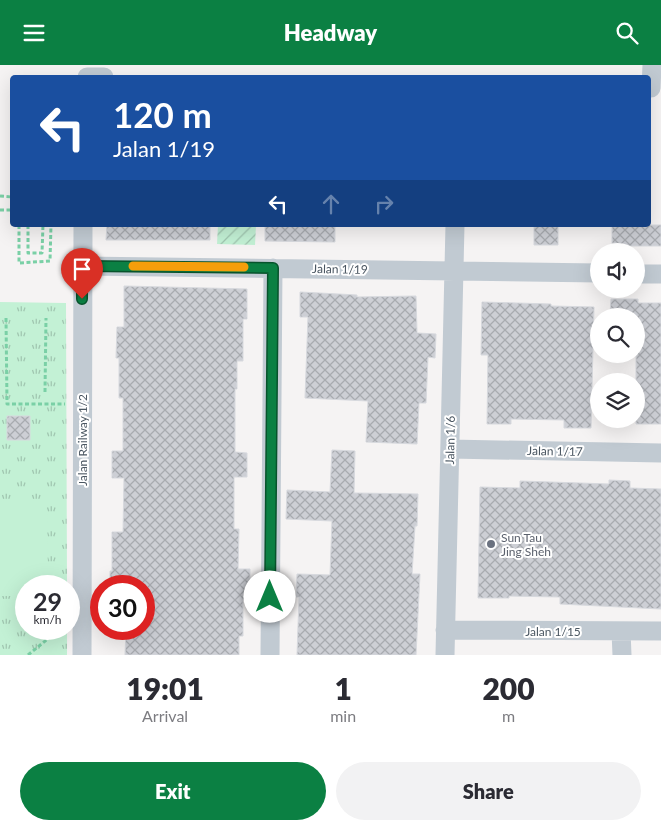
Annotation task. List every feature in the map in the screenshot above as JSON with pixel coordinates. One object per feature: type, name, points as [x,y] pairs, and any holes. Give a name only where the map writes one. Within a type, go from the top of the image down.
[{"type":"street","points":[[652,65],[654,88]]},
{"type":"street","name":"Jalan Railway 1/2","points":[[82,227],[82,655]]},
{"type":"street","name":"Jalan 1/6","points":[[445,655],[455,227]]},
{"type":"street","name":"Jalan 1/19","points":[[82,266],[590,273]]},
{"type":"street","points":[[270,655],[273,268]]},
{"type":"street","points":[[645,274],[661,274]]},
{"type":"street","name":"Jalan 1/17","points":[[450,449],[661,453]]},
{"type":"street","name":"Jalan 1/15","points":[[445,630],[661,631]]},
{"type":"street","points":[[621,631],[622,655]]},
{"type":"path","points":[[20,227],[19,263],[50,261],[51,227]]},
{"type":"path","points":[[28,227],[28,253],[42,253],[43,227]]},
{"type":"path","points":[[6,318],[6,403],[70,404]]},
{"type":"path","points":[[45,392],[46,318]]},
{"type":"path","points":[[28,655],[46,640]]},
{"type":"green space","points":[[218,227],[256,227],[255,245],[217,244]]},
{"type":"green space","points":[[0,302],[66,303],[67,575],[15,575],[15,640],[67,640],[67,655],[0,655]]},
{"type":"green space","points":[[0,505],[47,505],[48,575],[15,575],[15,596],[0,596]]},
{"type":"building","points":[[651,225],[661,225],[661,246],[645,246],[645,243],[612,243],[612,227],[651,227]]},
{"type":"building","points":[[107,227],[210,227],[210,240],[106,240]]},
{"type":"building","points":[[265,227],[335,227],[335,242],[265,241]]},
{"type":"building","points":[[534,227],[558,227],[558,245],[534,245]]},
{"type":"building","points":[[124,286],[247,289],[247,319],[243,319],[243,361],[237,361],[237,389],[235,389],[235,452],[247,453],[247,477],[234,477],[234,529],[239,529],[238,569],[250,569],[250,600],[243,600],[243,636],[239,636],[239,655],[125,655],[126,640],[155,640],[155,575],[110,575],[110,571],[112,571],[112,532],[123,532],[124,478],[112,478],[112,451],[123,451],[123,398],[119,398],[119,358],[116,358],[117,327],[124,327]]},
{"type":"building","points":[[300,292],[357,295],[357,297],[416,296],[417,333],[436,334],[435,358],[428,357],[426,403],[419,403],[417,444],[366,442],[368,401],[305,398],[308,317],[300,317]]},
{"type":"building","points":[[611,299],[638,299],[638,303],[661,303],[661,424],[645,424],[645,373],[636,373],[636,363],[645,363],[645,308],[610,308]]},
{"type":"building","points":[[482,302],[594,307],[590,308],[590,363],[593,363],[592,373],[590,373],[590,428],[564,428],[564,420],[511,419],[511,424],[487,424],[488,355],[481,355]]},
{"type":"building","points":[[7,416],[30,416],[30,440],[7,440]]},
{"type":"building","points":[[332,450],[355,451],[354,493],[418,494],[412,574],[420,574],[416,655],[297,655],[299,597],[296,597],[297,574],[330,575],[332,521],[286,519],[287,490],[330,492]]},
{"type":"building","points":[[609,480],[630,481],[630,488],[661,489],[661,609],[560,604],[560,597],[509,596],[509,598],[478,598],[480,487],[520,488],[520,481],[609,484]]},
{"type":"slow traffic","points":[[133,266],[244,267]]},
{"type":"place","name":"Sun Tau Jing Sheh","points":[[491,544]]},
{"type":"route","points":[[82,299],[82,266],[273,268],[270,597]]}]
